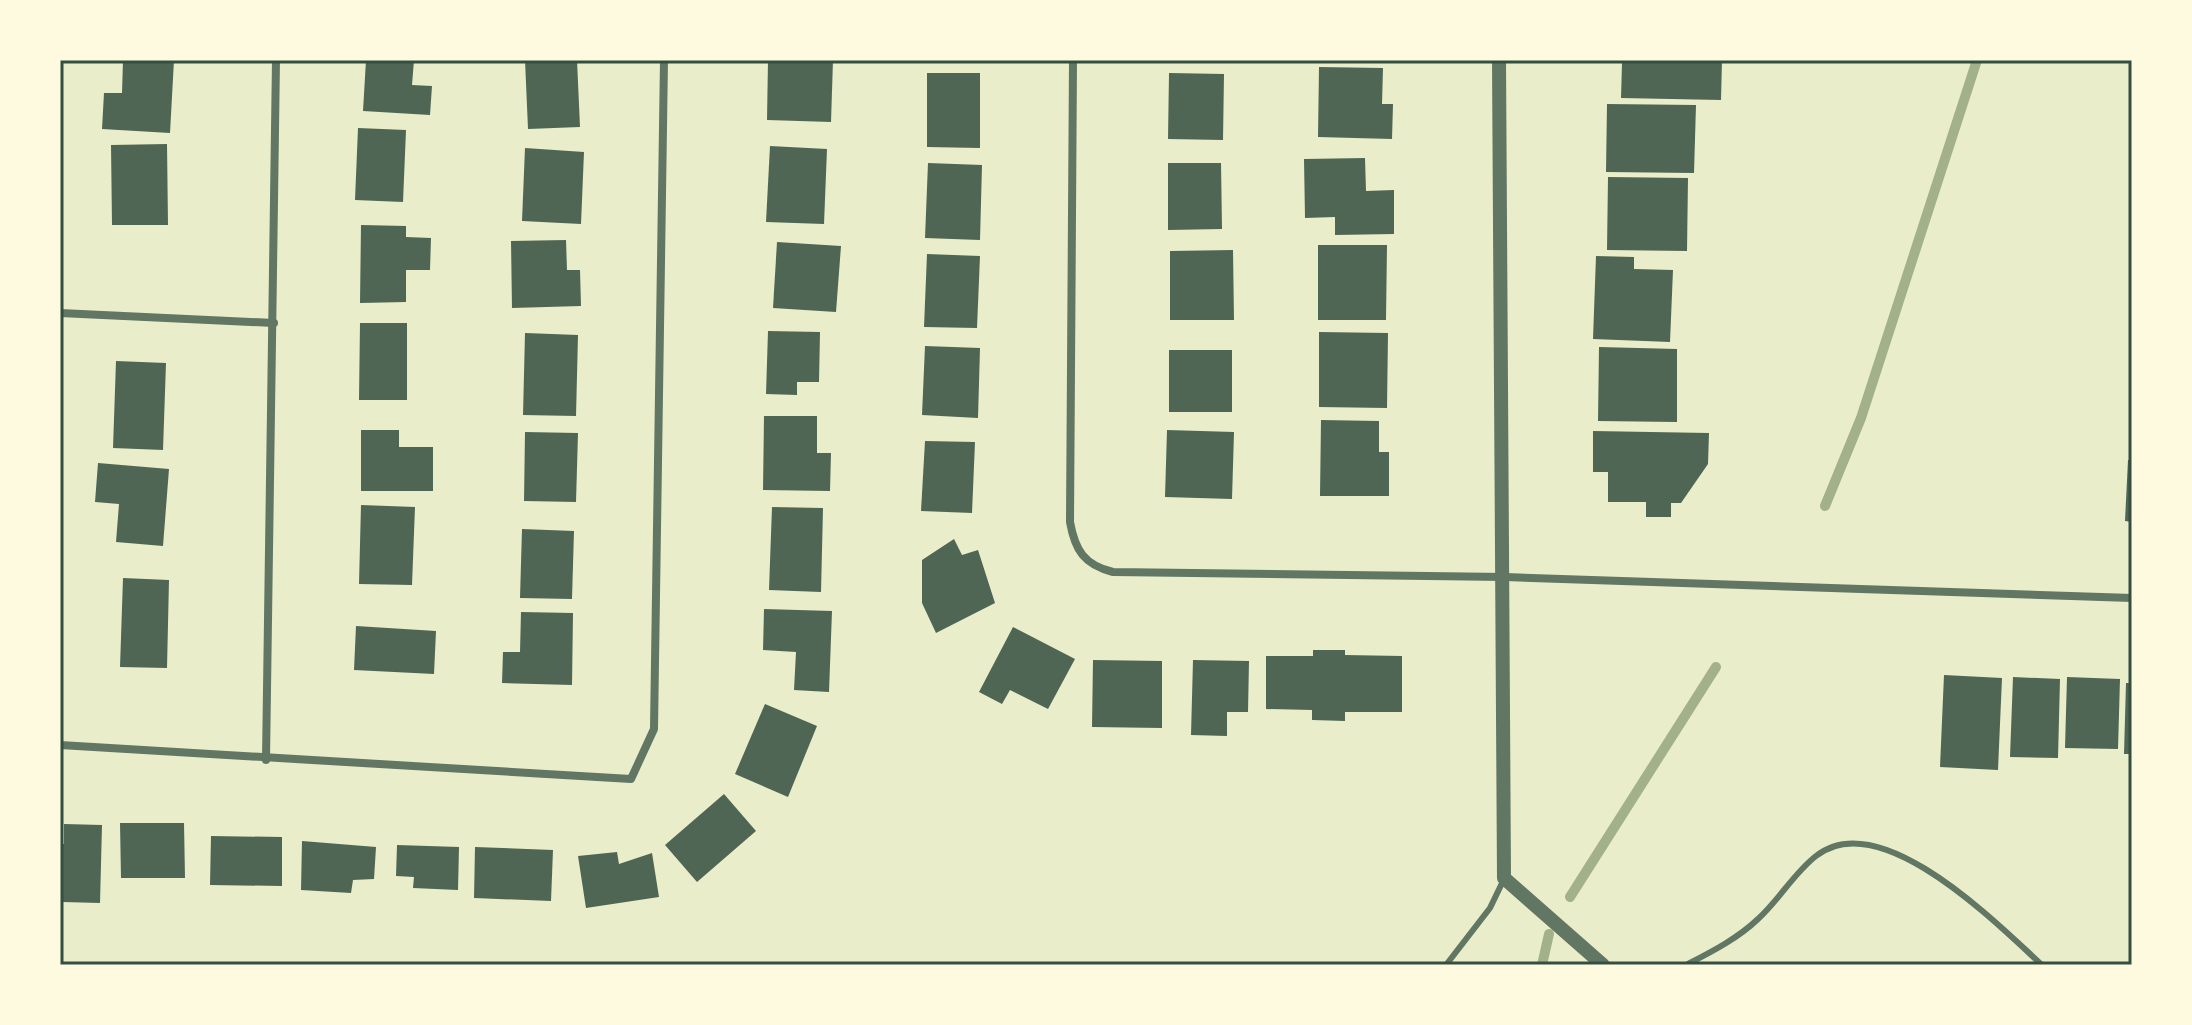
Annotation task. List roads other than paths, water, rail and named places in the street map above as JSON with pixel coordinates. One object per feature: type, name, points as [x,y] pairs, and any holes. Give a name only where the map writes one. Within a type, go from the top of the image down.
[{"type":"street","points":[[266,760],[276,60]]},
{"type":"street","points":[[60,745],[266,760],[631,779],[654,729],[664,60]]},
{"type":"street","points":[[1073,60],[1070,522],[1074,546],[1085,560],[1113,572],[1505,577],[2132,598]]},
{"type":"street","points":[[1499,60],[1505,577],[1504,878],[1603,965]]},
{"type":"street","points":[[60,313],[274,323]]},
{"type":"lane","points":[[1686,965],[1720,948],[1757,920],[1816,855],[1844,842],[1867,842],[1894,851],[1927,870],[2042,965]]},
{"type":"lane","points":[[1446,965],[1490,908],[1504,878]]},
{"type":"waterway","points":[[1825,506],[1861,418],[1977,60]]},
{"type":"waterway","points":[[1570,897],[1716,667]]},
{"type":"waterway","points":[[1542,965],[1549,934]]}]
